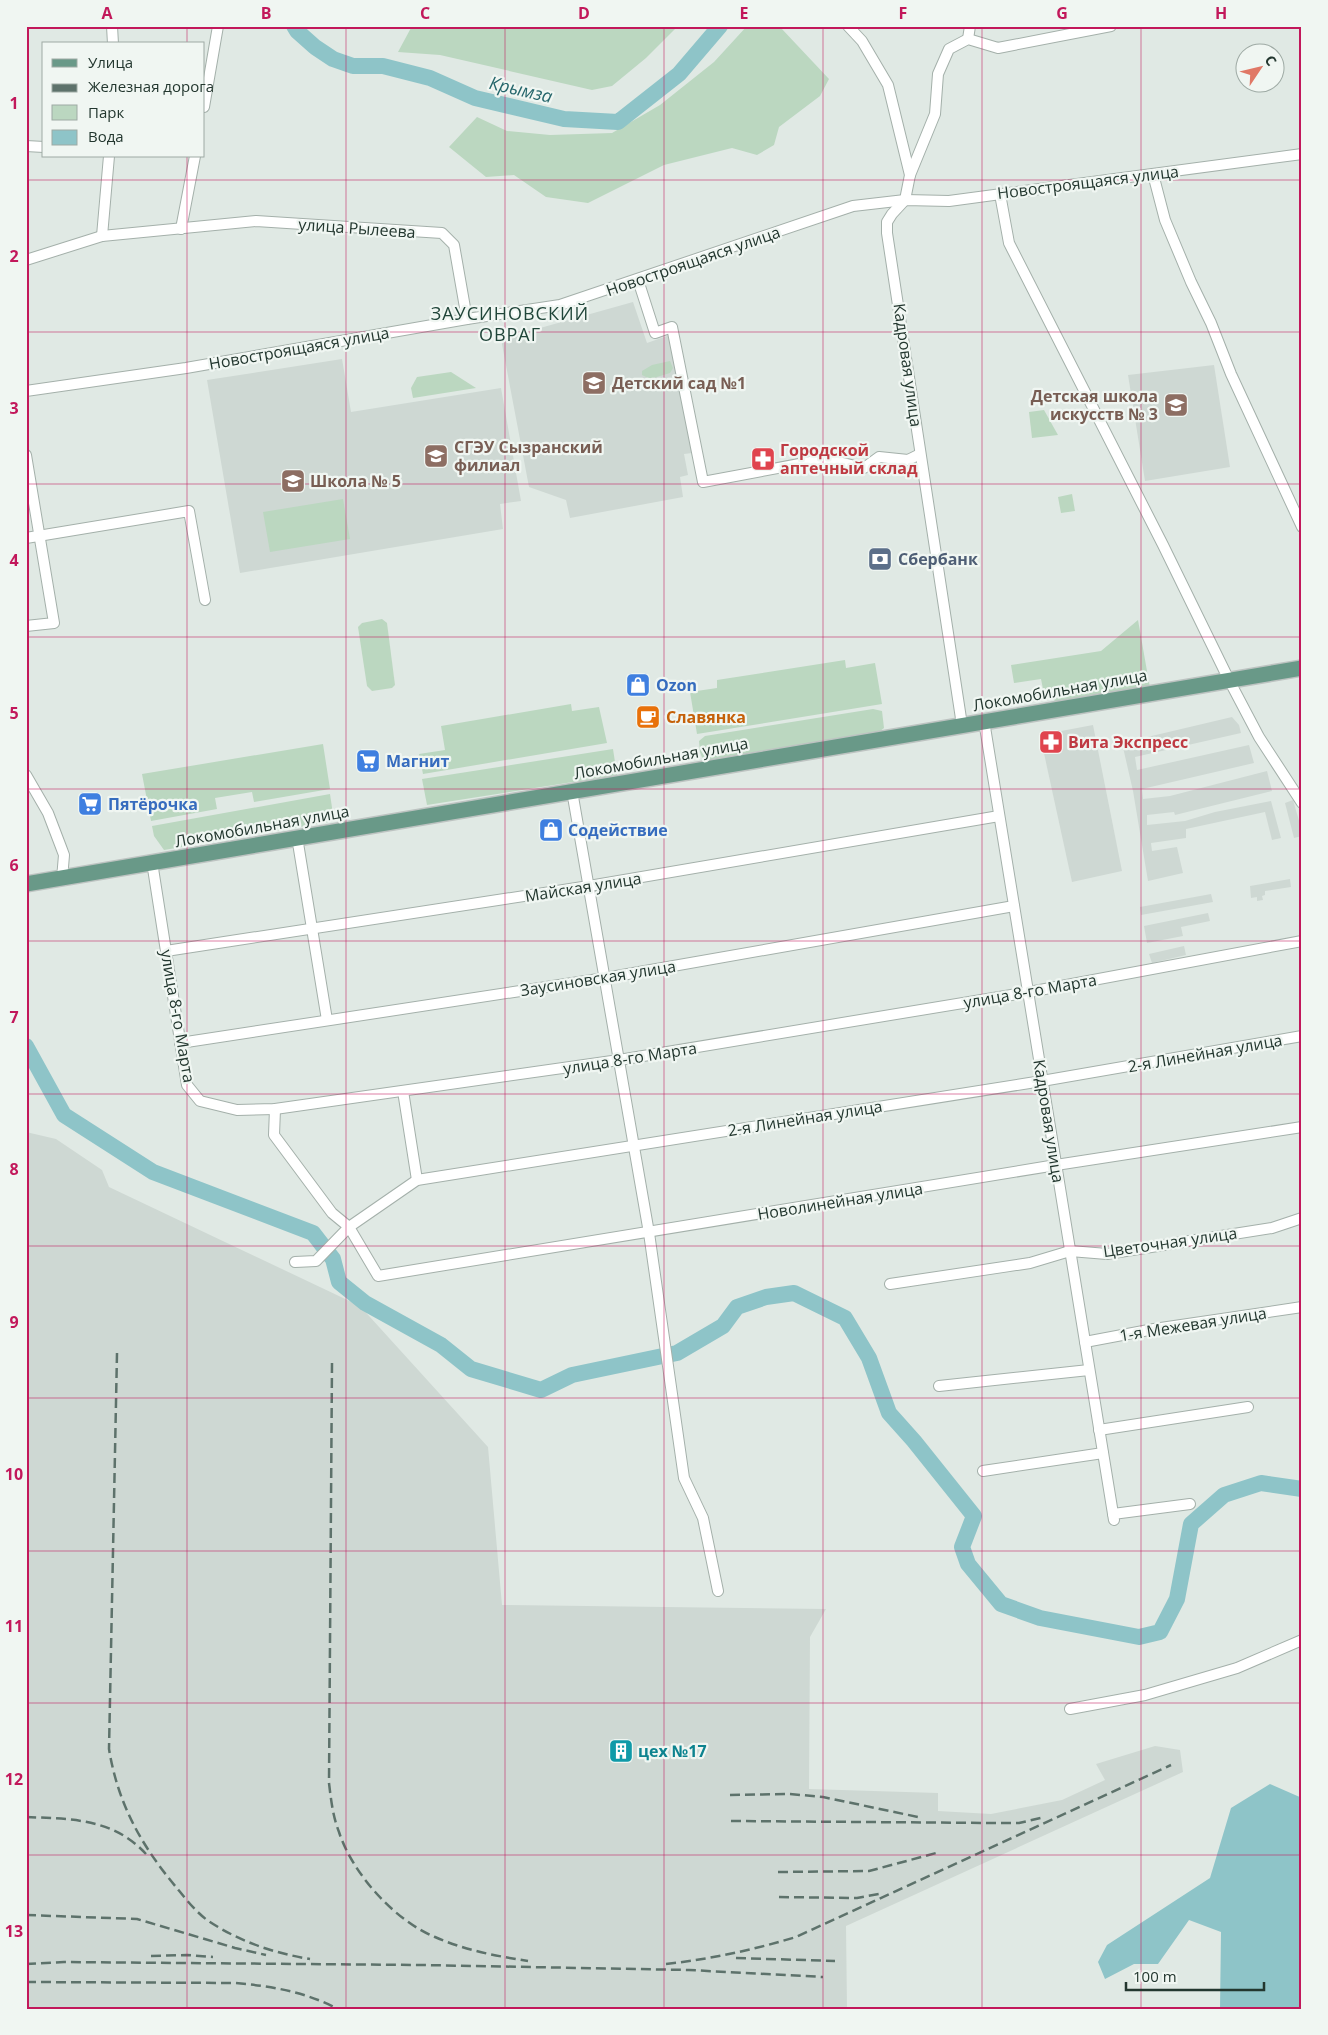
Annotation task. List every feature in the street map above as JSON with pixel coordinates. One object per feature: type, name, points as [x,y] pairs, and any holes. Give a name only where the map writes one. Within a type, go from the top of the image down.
[{"type":"main road","name":"Локомобильная улица","points":[[26,884],[1302,668]]},
{"type":"street","points":[[112,26],[113,42]]},
{"type":"street","points":[[205,102],[218,26]]},
{"type":"street","name":"Кадровая улица","points":[[848,26],[862,41],[888,85],[910,175],[905,200],[887,222],[887,234],[962,725]]},
{"type":"street","points":[[968,39],[970,26]]},
{"type":"street","points":[[910,175],[935,114],[938,74],[948,50],[968,39],[998,48],[1111,26]]},
{"type":"street","points":[[26,146],[42,147]]},
{"type":"street","name":"Новостроящаяся улица","points":[[26,391],[186,368],[467,319],[560,305],[853,206],[905,200],[949,201],[1302,154]]},
{"type":"street","points":[[102,236],[109,158]]},
{"type":"street","points":[[181,229],[195,158]]},
{"type":"street","points":[[1153,174],[1165,220],[1191,282],[1211,323],[1230,374],[1302,527]]},
{"type":"street","points":[[1000,194],[1009,243],[1163,545],[1229,680],[1259,737],[1302,803]]},
{"type":"street","name":"улица Рылеева","points":[[26,260],[102,236],[256,221],[442,234],[454,244],[467,319]]},
{"type":"street","points":[[638,280],[655,333],[672,327],[703,482],[826,458],[864,468],[879,457],[908,460],[920,454]]},
{"type":"street","points":[[26,455],[54,623],[26,626]]},
{"type":"street","points":[[26,538],[189,510],[205,600]]},
{"type":"street","name":"Кадровая улица","points":[[984,721],[1113,1517],[1190,1504]]},
{"type":"street","points":[[26,775],[48,813],[61,846],[64,855],[62,879]]},
{"type":"street","points":[[572,791],[649,1233],[684,1478],[703,1518],[718,1591]]},
{"type":"street","name":"Майская улица","points":[[166,951],[589,886],[999,816]]},
{"type":"street","points":[[296,837],[313,928],[327,1020]]},
{"type":"street","name":"улица 8-го Марта","points":[[152,862],[187,1085],[200,1101],[237,1110],[275,1109],[619,1060],[1029,992],[1302,941]]},
{"type":"street","name":"Заусиновская улица","points":[[180,1042],[604,978],[1014,906]]},
{"type":"street","name":"2-я Линейная улица","points":[[295,1262],[316,1261],[349,1227],[417,1180],[1042,1081],[1302,1036]]},
{"type":"street","points":[[403,1091],[417,1180]]},
{"type":"street","points":[[275,1109],[274,1135],[332,1213],[349,1227]]},
{"type":"street","name":"Новолинейная улица","points":[[349,1227],[378,1276],[1056,1165],[1302,1127]]},
{"type":"street","name":"Цветочная улица","points":[[890,1284],[1030,1263],[1070,1251],[1107,1254],[1272,1228],[1302,1218]]},
{"type":"street","name":"1-я Межевая улица","points":[[1085,1342],[1154,1329],[1302,1307]]},
{"type":"street","points":[[939,1386],[1089,1370]]},
{"type":"street","points":[[1099,1430],[1248,1407]]},
{"type":"street","points":[[982,1471],[1103,1453]]},
{"type":"street","points":[[1070,1709],[1145,1695],[1237,1668],[1302,1640]]},
{"type":"shaded area","name":"Детский сад №1","points":[[633,302],[647,343],[670,335],[692,453],[684,454],[688,475],[680,477],[683,497],[570,518],[566,500],[529,487],[501,339]]},
{"type":"shaded area","points":[[342,359],[351,412],[501,388],[521,501],[500,504],[503,529],[240,573],[207,380]]},
{"type":"shaded area","name":"Детская школа искусств № 3","points":[[1214,365],[1230,467],[1145,481],[1128,375]]},
{"type":"shaded area","points":[[1232,717],[1239,725],[1241,733],[1135,757],[1137,770],[1249,745],[1254,763],[1142,789],[1143,799],[1170,796],[1267,771],[1272,791],[1175,815],[1174,812],[1147,815],[1147,825],[1185,821],[1215,812],[1271,801],[1281,838],[1272,840],[1265,812],[1186,829],[1186,838],[1151,843],[1152,851],[1177,847],[1183,873],[1148,881],[1133,791],[1122,743]]},
{"type":"shaded area","points":[[1093,725],[1122,871],[1072,882],[1040,735]]},
{"type":"shaded area","points":[[1293,800],[1302,831],[1302,836],[1294,838],[1285,803]]},
{"type":"shaded area","points":[[1290,879],[1291,887],[1265,891],[1265,895],[1262,896],[1263,900],[1257,901],[1257,897],[1251,898],[1250,886]]},
{"type":"shaded area","points":[[1211,894],[1213,902],[1141,915],[1140,907]]},
{"type":"shaded area","points":[[1208,913],[1210,921],[1181,927],[1183,936],[1147,943],[1144,926]]},
{"type":"shaded area","points":[[1184,946],[1186,955],[1152,963],[1149,954]]},
{"type":"shaded area","points":[[26,1132],[56,1139],[102,1170],[109,1187],[360,1306],[488,1447],[502,1605],[826,1609],[810,1637],[809,1789],[938,1793],[938,1811],[991,1814],[1062,1800],[1105,1780],[1096,1764],[1155,1746],[1180,1750],[1183,1772],[846,1926],[847,2009],[26,2009]]},
{"type":"green space","points":[[412,26],[678,26],[646,58],[612,86],[592,90],[440,55],[398,52]]},
{"type":"green space","points":[[747,26],[773,26],[781,28],[829,79],[820,96],[779,127],[774,145],[757,155],[732,148],[664,165],[588,203],[546,197],[514,175],[486,177],[449,147],[477,117],[507,131],[550,135],[612,133],[660,105],[714,62]]},
{"type":"green space","points":[[670,361],[673,368],[670,373],[650,379],[642,375],[642,371],[652,365]]},
{"type":"green space","points":[[451,372],[476,388],[413,398],[411,388],[417,377]]},
{"type":"green space","points":[[1044,410],[1058,435],[1032,438],[1029,412]]},
{"type":"green space","points":[[1072,494],[1075,511],[1061,513],[1058,497]]},
{"type":"green space","points":[[343,499],[350,539],[270,552],[263,512]]},
{"type":"green space","points":[[382,619],[387,623],[395,685],[392,688],[372,691],[367,686],[358,627],[362,623]]},
{"type":"green space","points":[[1138,620],[1150,688],[1058,704],[1043,689],[1041,679],[1014,683],[1011,665],[1101,651]]},
{"type":"green space","points":[[845,660],[846,668],[875,663],[882,704],[697,734],[690,692],[717,688],[717,680]]},
{"type":"green space","points":[[571,704],[572,711],[599,707],[607,743],[423,774],[419,754],[445,750],[441,726]]},
{"type":"green space","points":[[873,709],[882,711],[884,728],[879,732],[706,760],[703,760],[700,752],[699,741],[705,736]]},
{"type":"green space","points":[[323,744],[330,789],[254,802],[252,792],[215,798],[217,809],[151,821],[142,774]]},
{"type":"green space","points":[[613,749],[617,775],[427,805],[422,779]]},
{"type":"green space","points":[[330,794],[334,821],[164,850],[154,836],[152,826]]},
{"type":"water","points":[[1270,1784],[1302,1798],[1302,2009],[1220,2009],[1221,1932],[1189,1920],[1158,1964],[1134,1964],[1105,1979],[1098,1962],[1107,1945],[1210,1878],[1231,1808]]},
{"type":"waterway","name":"Крымза","points":[[294,26],[315,47],[333,59],[353,66],[383,66],[430,78],[475,98],[564,119],[618,122],[679,74],[720,26]]},
{"type":"waterway","points":[[26,1046],[64,1115],[153,1172],[313,1233],[333,1259],[339,1282],[365,1303],[441,1345],[471,1369],[541,1390],[572,1375],[677,1353],[723,1326],[737,1307],[766,1297],[794,1293],[845,1318],[869,1358],[889,1413],[974,1516],[962,1547],[968,1564],[1001,1604],[1040,1618],[1139,1637],[1160,1632],[1177,1599],[1191,1524],[1224,1495],[1261,1483],[1302,1489]]},
{"type":"railway","points":[[117,1353],[109,1749],[118,1788],[133,1823],[152,1855],[194,1909],[207,1920],[243,1940],[283,1953],[310,1959]]},
{"type":"railway","points":[[332,1363],[329,1783],[332,1808],[337,1826],[345,1848],[365,1879],[390,1908],[405,1920],[420,1930],[457,1946],[492,1955],[528,1961]]},
{"type":"railway","points":[[666,1964],[732,1954],[796,1937],[1171,1765]]},
{"type":"railway","points":[[730,1795],[790,1794],[823,1797],[918,1817]]},
{"type":"railway","points":[[26,1817],[75,1820],[105,1827],[120,1833],[146,1854]]},
{"type":"railway","points":[[731,1821],[1019,1823],[1045,1817]]},
{"type":"railway","points":[[778,1872],[869,1871],[940,1852]]},
{"type":"railway","points":[[779,1897],[857,1898],[879,1894]]},
{"type":"railway","points":[[26,1915],[137,1919],[235,1948],[266,1955]]},
{"type":"railway","points":[[151,1956],[187,1955],[213,1957]]},
{"type":"railway","points":[[736,1958],[835,1961]]},
{"type":"railway","points":[[26,1964],[64,1962],[421,1965],[689,1970],[823,1977]]},
{"type":"railway","points":[[26,1982],[235,1983],[301,1994],[338,2009]]},
{"type":"place","name":"Детский сад №1","points":[[594,383]]},
{"type":"place","name":"Детская школа искусств № 3","points":[[1176,405]]},
{"type":"place","name":"СГЭУ Сызранский филиал","points":[[436,456]]},
{"type":"place","name":"Городской аптечный склад","points":[[763,459]]},
{"type":"place","name":"Школа № 5","points":[[293,481]]},
{"type":"place","name":"Сбербанк","points":[[880,559]]},
{"type":"place","name":"Ozon","points":[[638,685]]},
{"type":"place","name":"Славянка","points":[[648,717]]},
{"type":"place","name":"Вита Экспресс","points":[[1051,742]]},
{"type":"place","name":"Магнит","points":[[368,761]]},
{"type":"place","name":"Пятёрочка","points":[[90,804]]},
{"type":"place","name":"Содействие","points":[[551,830]]},
{"type":"place","name":"цех №17","points":[[621,1751]]},
{"type":"district","name":"ЗАУСИНОВСКИЙ ОВРАГ","points":[[510,323]]}]
